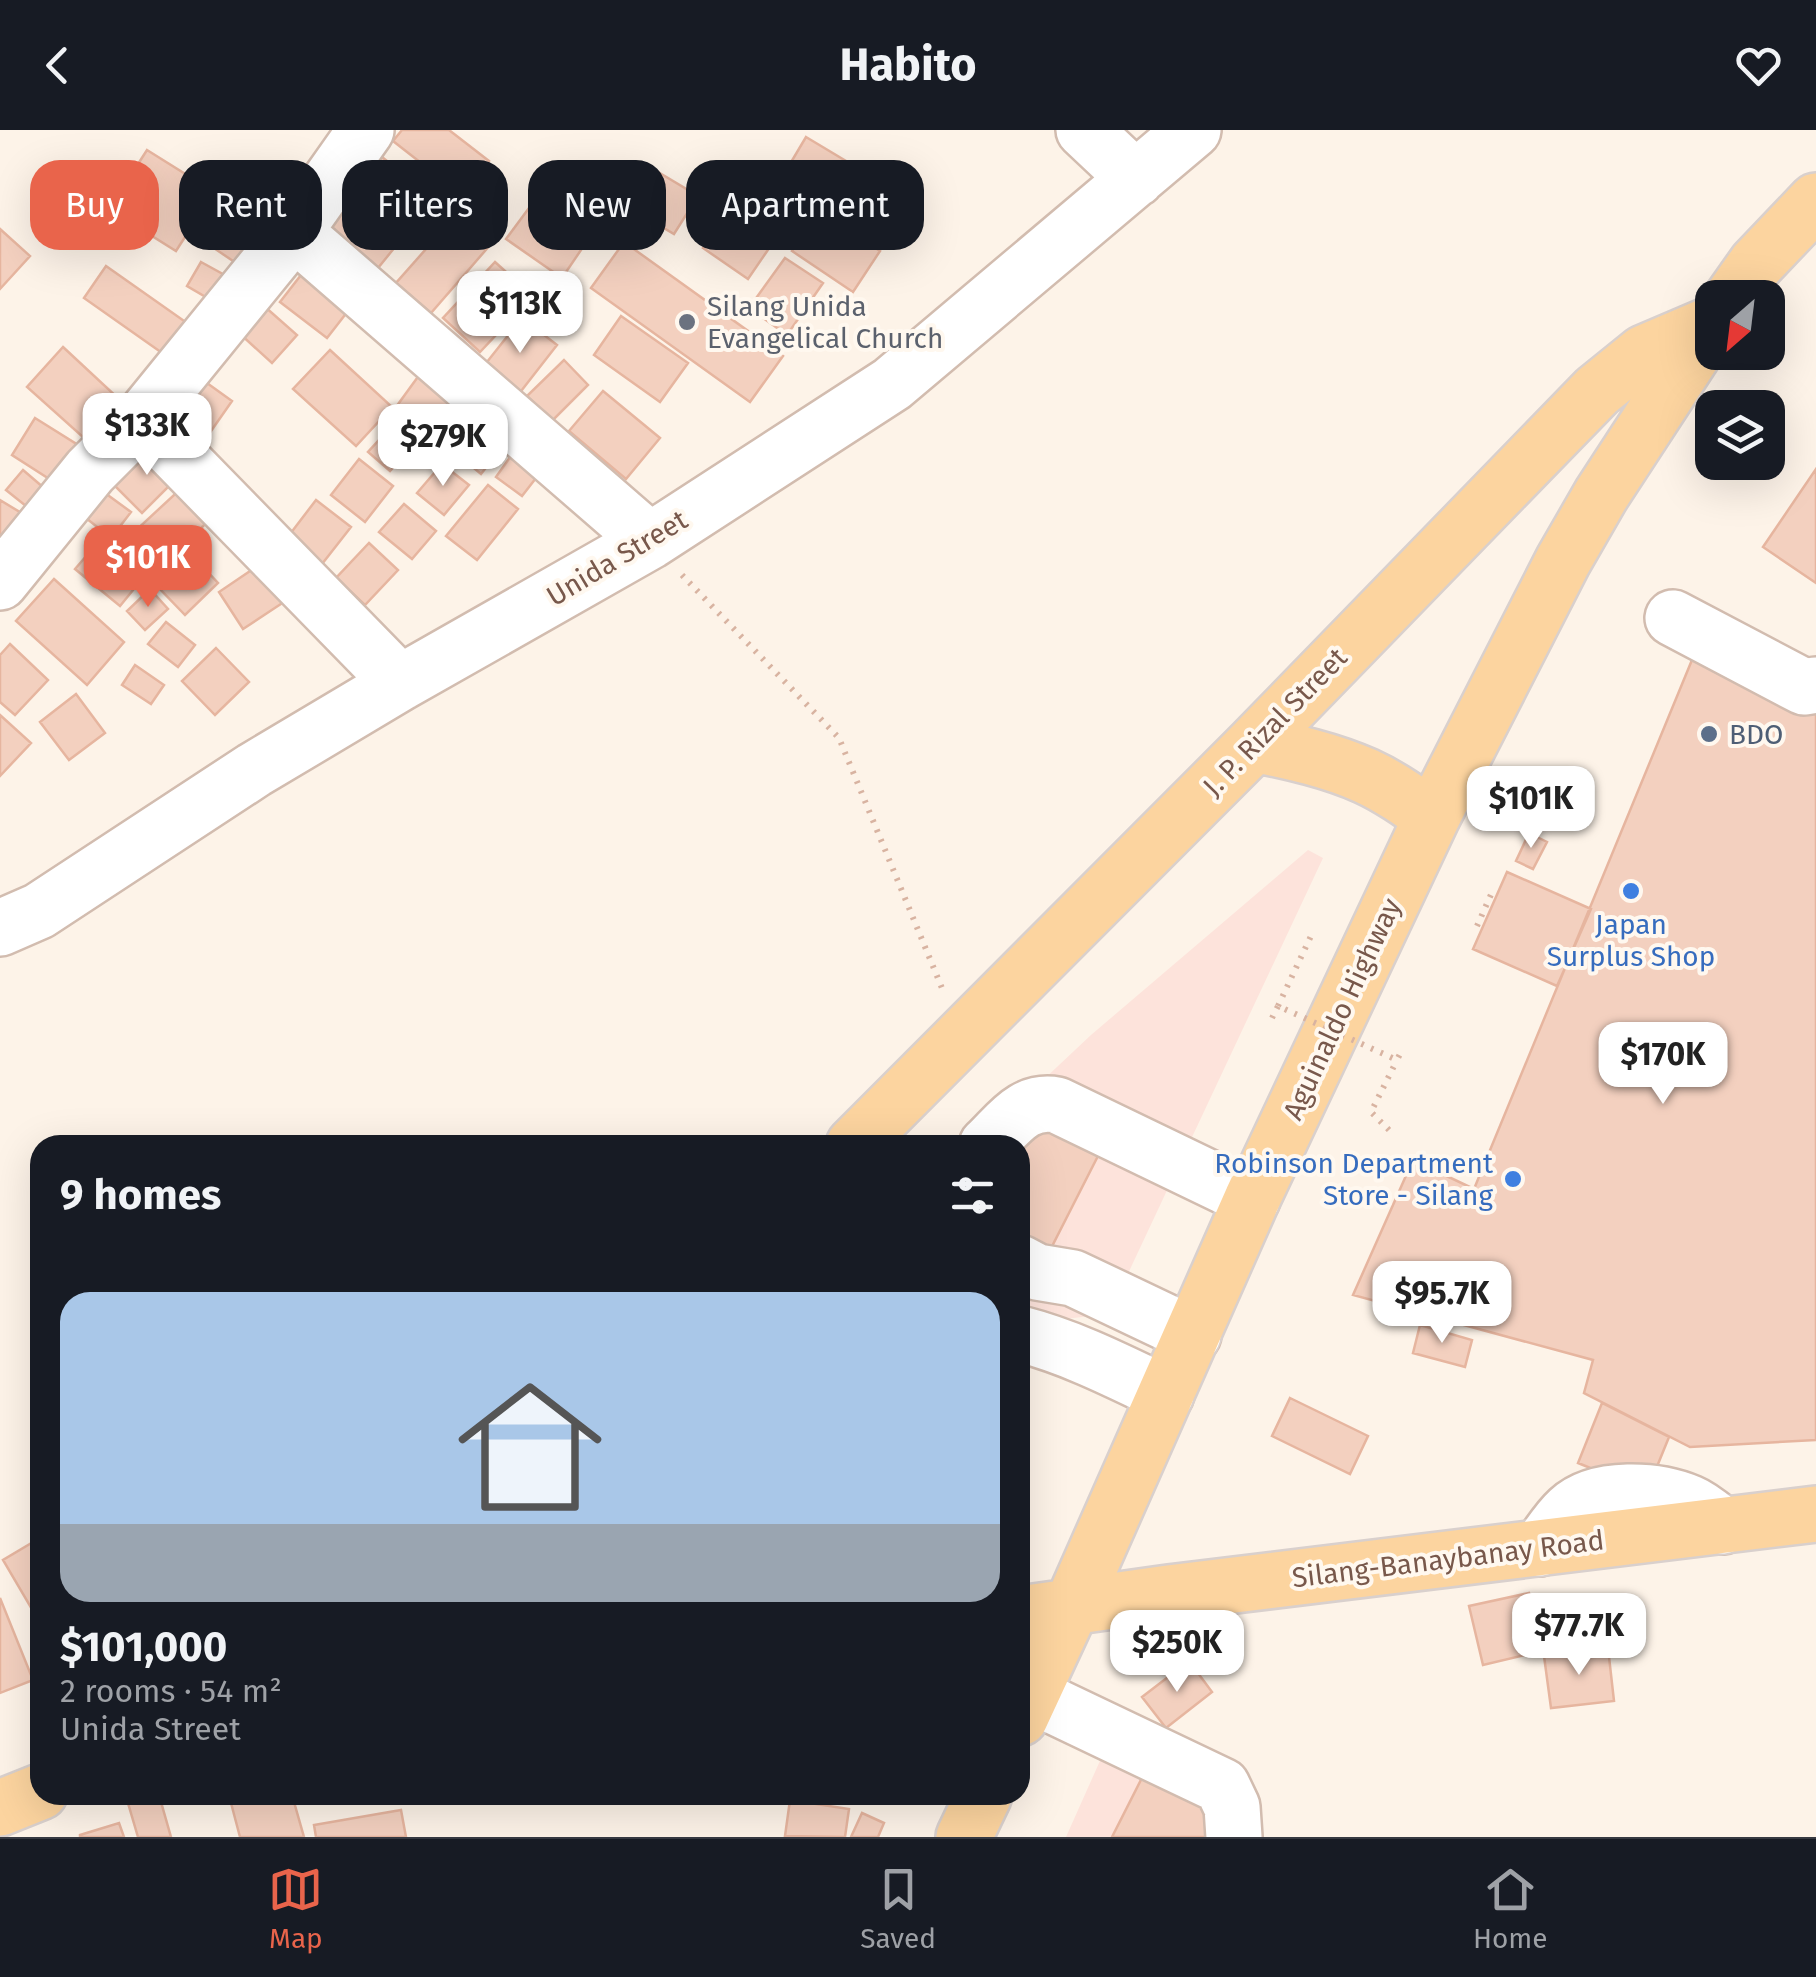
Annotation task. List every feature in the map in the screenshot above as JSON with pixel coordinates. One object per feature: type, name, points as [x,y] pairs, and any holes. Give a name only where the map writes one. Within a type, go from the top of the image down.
[{"type":"main road","points":[[1745,280],[1816,201]]},
{"type":"main road","name":"J. P. Rizal Street","points":[[864,1135],[1254,744],[1597,390],[1644,353],[1695,332]]},
{"type":"main road","name":"Aguinaldo Highway","points":[[1030,1683],[1046,1610],[1166,1394],[1252,1199],[1432,817],[1572,545],[1695,351]]},
{"type":"main road","points":[[1254,744],[1305,754],[1366,776],[1432,817]]},
{"type":"main road","name":"Silang-Banaybanay Road","points":[[1046,1610],[1816,1514]]},
{"type":"main road","points":[[0,1808],[30,1796]]},
{"type":"main road","points":[[964,1837],[979,1805]]},
{"type":"street","points":[[322,192],[366,130]]},
{"type":"street","points":[[1084,130],[1136,179]]},
{"type":"street","name":"Unida Street","points":[[0,928],[40,911],[254,770],[400,682],[650,541],[892,384],[1193,130]]},
{"type":"street","points":[[1,580],[90,471],[142,419],[279,250]]},
{"type":"street","points":[[315,250],[650,541]]},
{"type":"street","points":[[142,419],[400,682]]},
{"type":"street","points":[[1673,618],[1804,688],[1816,685]]},
{"type":"street","points":[[998,1135],[1027,1107],[1042,1102],[1056,1105],[1252,1199]]},
{"type":"street","points":[[1030,1269],[1073,1278],[1193,1335]]},
{"type":"street","points":[[1030,1336],[1086,1356],[1166,1394]]},
{"type":"street","points":[[1030,1708],[1222,1786],[1232,1807],[1234,1837]]},
{"type":"path","points":[[650,541],[839,738],[962,1036]]},
{"type":"path","points":[[1478,926],[1493,890]]},
{"type":"path","points":[[1272,1018],[1311,936]]},
{"type":"path","points":[[1278,1006],[1397,1060]]},
{"type":"path","points":[[1389,1130],[1371,1112],[1402,1050]]},
{"type":"shaded area","points":[[1308,850],[1323,858],[1109,1314],[1030,1323],[1030,1135],[985,1135],[1091,1035]]},
{"type":"shaded area","points":[[1116,1725],[1243,1837],[1066,1837]]},
{"type":"building","points":[[402,130],[449,130],[488,160],[417,160],[393,141]]},
{"type":"building","points":[[806,137],[844,160],[792,160]]},
{"type":"building","points":[[147,150],[179,170],[176,251],[159,240],[159,160],[141,160]]},
{"type":"building","points":[[666,177],[686,189],[686,215],[674,234],[666,229]]},
{"type":"building","points":[[342,207],[342,240],[326,227]]},
{"type":"building","points":[[528,209],[528,250],[581,250],[562,278],[508,240]]},
{"type":"building","points":[[0,229],[30,256],[0,289]]},
{"type":"building","points":[[217,250],[245,250],[236,263]]},
{"type":"building","points":[[355,250],[393,250],[378,268]]},
{"type":"building","points":[[425,250],[486,250],[431,313],[396,283]]},
{"type":"building","name":"Silang Unida Evangelical Church","points":[[618,250],[635,250],[783,356],[750,402],[591,288]]},
{"type":"building","points":[[706,250],[768,250],[748,279]]},
{"type":"building","points":[[878,250],[880,251],[853,292],[792,251]]},
{"type":"building","points":[[785,258],[823,283],[787,335],[749,308]]},
{"type":"building","points":[[201,262],[230,278],[216,303],[187,286]]},
{"type":"building","points":[[495,262],[533,296],[480,352],[443,318]]},
{"type":"building","points":[[106,266],[187,323],[165,355],[84,298]]},
{"type":"building","points":[[308,266],[355,302],[327,338],[280,302]]},
{"type":"building","points":[[264,306],[297,335],[272,363],[239,333]]},
{"type":"building","points":[[621,316],[688,363],[660,402],[594,355]]},
{"type":"building","points":[[522,318],[557,345],[518,395],[483,367]]},
{"type":"building","points":[[63,347],[119,399],[84,438],[27,387]]},
{"type":"building","points":[[330,350],[392,407],[356,446],[293,389]]},
{"type":"building","points":[[564,360],[588,385],[552,421],[527,396]]},
{"type":"building","points":[[428,363],[472,395],[440,439],[396,407]]},
{"type":"building","points":[[200,378],[232,401],[202,444],[170,421]]},
{"type":"building","points":[[603,391],[660,438],[626,479],[569,431]]},
{"type":"building","points":[[479,416],[508,440],[481,474],[451,449]]},
{"type":"building","points":[[35,418],[78,445],[54,482],[12,455]]},
{"type":"building","points":[[390,428],[412,447],[390,471],[368,452]]},
{"type":"building","points":[[151,443],[182,473],[142,513],[112,483]]},
{"type":"building","points":[[516,449],[543,469],[522,496],[496,477]]},
{"type":"building","points":[[359,459],[393,486],[365,522],[331,495]]},
{"type":"building","points":[[442,464],[469,485],[444,515],[417,493]]},
{"type":"building","points":[[1816,469],[1816,583],[1763,547]]},
{"type":"building","points":[[23,470],[51,494],[36,514],[6,490]]},
{"type":"building","points":[[187,483],[216,514],[149,577],[119,546]]},
{"type":"building","points":[[488,485],[518,509],[477,560],[446,536]]},
{"type":"building","points":[[105,493],[131,512],[111,538],[86,518]]},
{"type":"building","points":[[0,500],[23,514],[0,552]]},
{"type":"building","points":[[316,500],[351,527],[322,564],[287,538]]},
{"type":"building","points":[[404,504],[436,531],[412,559],[379,532]]},
{"type":"building","points":[[369,543],[398,570],[365,605],[336,578]]},
{"type":"building","points":[[94,547],[138,584],[120,606],[75,569]]},
{"type":"building","points":[[192,555],[218,583],[185,615],[158,587]]},
{"type":"building","points":[[274,555],[299,592],[243,629],[219,592]]},
{"type":"building","points":[[54,579],[124,642],[87,685],[16,621]]},
{"type":"building","points":[[150,589],[168,609],[145,630],[127,611]]},
{"type":"building","points":[[166,622],[195,645],[178,667],[148,644]]},
{"type":"building","points":[[10,644],[48,680],[15,715],[0,702],[0,655]]},
{"type":"building","points":[[216,648],[249,682],[215,715],[182,681]]},
{"type":"building","points":[[1692,660],[1816,711],[1816,1440],[1690,1447],[1584,1393],[1593,1360],[1353,1295],[1413,1160],[1474,1189]]},
{"type":"building","points":[[135,665],[164,685],[151,704],[122,685]]},
{"type":"building","points":[[76,694],[105,733],[69,760],[40,722]]},
{"type":"building","points":[[0,715],[31,743],[0,776]]},
{"type":"building","points":[[1529,833],[1547,842],[1533,869],[1516,861]]},
{"type":"building","points":[[1507,872],[1591,909],[1557,986],[1473,949]]},
{"type":"building","points":[[1033,1113],[1102,1148],[1043,1264],[1030,1257],[1030,1135],[1024,1135]]},
{"type":"building","points":[[1420,1325],[1472,1340],[1465,1367],[1413,1353]]},
{"type":"building","points":[[1290,1398],[1368,1436],[1350,1474],[1272,1436]]},
{"type":"building","points":[[1602,1403],[1669,1437],[1647,1491],[1578,1463]]},
{"type":"building","points":[[30,1544],[30,1606],[3,1560]]},
{"type":"building","points":[[1529,1593],[1542,1651],[1483,1665],[1469,1606]]},
{"type":"building","points":[[0,1598],[30,1681],[0,1693]]},
{"type":"building","points":[[1608,1648],[1614,1701],[1551,1708],[1544,1656]]},
{"type":"building","points":[[1189,1661],[1212,1692],[1166,1728],[1142,1697]]},
{"type":"building","points":[[1149,1764],[1211,1792],[1225,1837],[1112,1837]]},
{"type":"building","points":[[129,1805],[162,1805],[171,1837],[138,1837]]},
{"type":"building","points":[[232,1805],[295,1805],[304,1837],[240,1837]]},
{"type":"building","points":[[789,1805],[849,1809],[845,1837],[785,1836]]},
{"type":"building","points":[[401,1810],[406,1837],[316,1837],[314,1825]]},
{"type":"building","points":[[862,1813],[884,1823],[878,1837],[851,1837]]},
{"type":"building","points":[[119,1823],[124,1837],[80,1837],[80,1835]]},
{"type":"place","name":"Silang Unida Evangelical Church","points":[[687,322]]},
{"type":"place","name":"BDO","points":[[1709,734]]},
{"type":"place","name":"Japan Surplus Shop","points":[[1631,891]]},
{"type":"place","name":"Robinson Department Store - Silang","points":[[1513,1179]]}]
